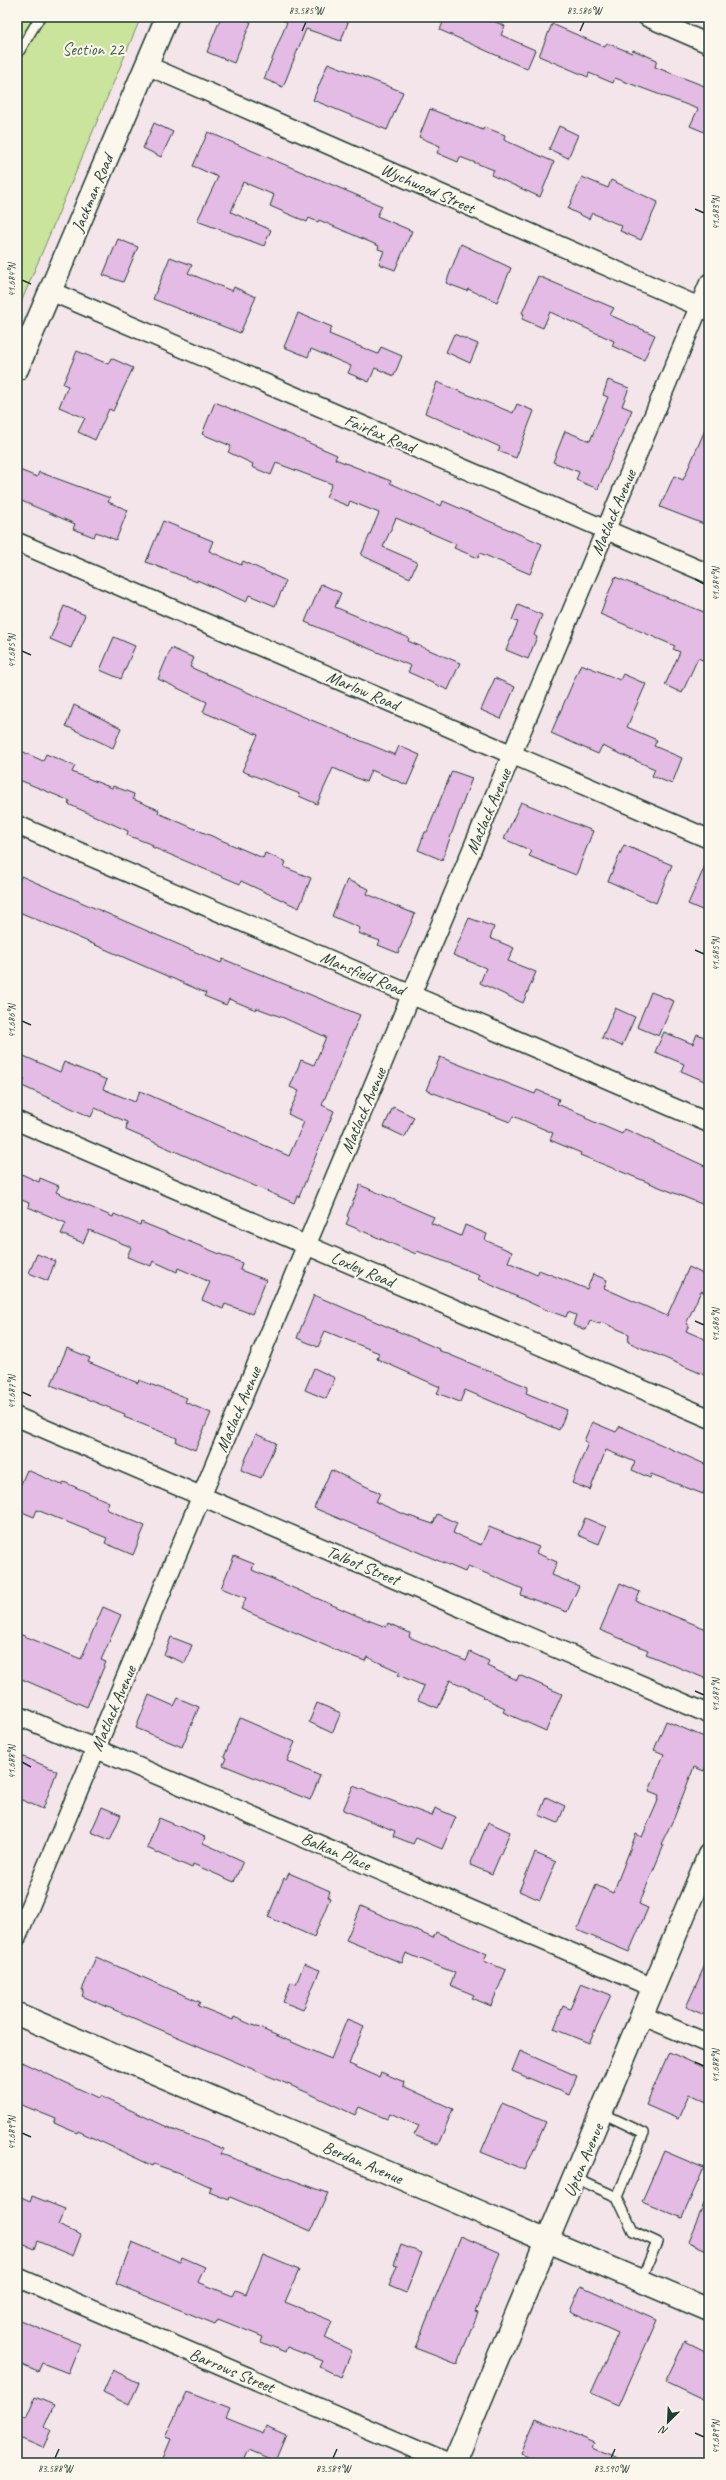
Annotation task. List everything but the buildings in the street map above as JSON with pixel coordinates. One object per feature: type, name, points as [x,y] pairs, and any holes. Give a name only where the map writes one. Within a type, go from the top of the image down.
[{"type":"street","name":"Jackman Road","points":[[17,369],[167,17]]},
{"type":"street","points":[[647,17],[709,44]]},
{"type":"street","name":"Wychwood Street","points":[[146,65],[704,308]]},
{"type":"street","name":"Matlack Avenue","points":[[17,1937],[605,530],[704,308],[709,282]]},
{"type":"street","name":"Fairfax Road","points":[[50,291],[709,574]]},
{"type":"street","name":"Marlow Road","points":[[17,542],[709,839]]},
{"type":"street","name":"Mansfield Road","points":[[17,825],[709,1123]]},
{"type":"street","name":"Loxley Road","points":[[17,1121],[709,1418]]},
{"type":"street","name":"Talbot Street","points":[[17,1417],[709,1714]]},
{"type":"street","name":"Balkan Place","points":[[17,1715],[654,1988]]},
{"type":"street","name":"Upton Avenue","points":[[454,2463],[644,2016],[654,1988],[709,1855]]},
{"type":"street","name":"Berdan Avenue","points":[[17,2014],[709,2310]]},
{"type":"street","points":[[644,2016],[709,2044]]},
{"type":"street","name":"Barrows Street","points":[[17,2277],[447,2463]]},
{"type":"lane","points":[[17,55],[40,17]]},
{"type":"lane","points":[[602,2114],[644,2133],[616,2196]]},
{"type":"lane","points":[[575,2178],[616,2196],[633,2230],[657,2242],[641,2281]]},
{"type":"green space","name":"Section 22","points":[[17,17],[141,17],[17,312]]}]
